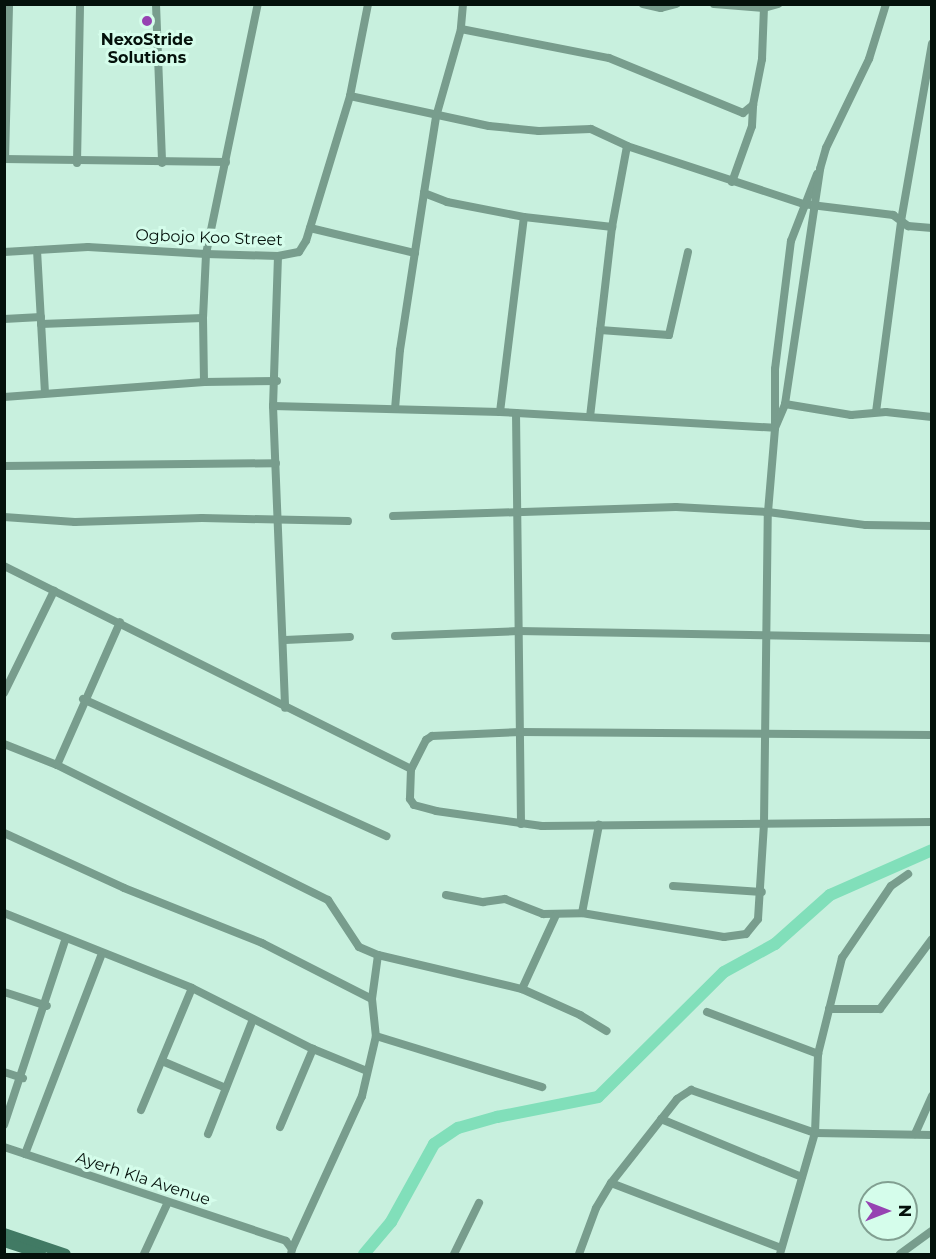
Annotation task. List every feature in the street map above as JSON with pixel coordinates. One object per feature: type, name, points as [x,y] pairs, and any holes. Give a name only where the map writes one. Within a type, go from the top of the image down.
[{"type":"main road","points":[[4,1233],[66,1254]]},
{"type":"main road","points":[[4,1242],[41,1254]]},
{"type":"street","points":[[9,4],[5,159],[77,163],[226,162]]},
{"type":"street","points":[[77,163],[80,4]]},
{"type":"street","points":[[156,4],[162,163]]},
{"type":"street","points":[[204,382],[203,318],[206,254],[258,4]]},
{"type":"street","name":"Ogbojo Koo Street","points":[[4,252],[88,247],[278,256],[299,252],[310,228],[350,96],[368,4]]},
{"type":"street","points":[[395,409],[415,253],[436,117],[461,29],[463,4]]},
{"type":"street","points":[[643,4],[662,8],[676,4]]},
{"type":"street","points":[[714,4],[764,8],[778,4]]},
{"type":"street","points":[[446,895],[483,902],[505,899],[556,915],[582,913],[737,938],[754,925],[762,892],[768,512],[775,428],[775,369],[791,241],[803,204],[820,169],[826,148],[869,59],[886,4]]},
{"type":"street","points":[[732,182],[753,126],[753,105],[762,59],[764,8]]},
{"type":"street","points":[[461,29],[609,58],[654,74],[735,112],[743,113],[753,105]]},
{"type":"street","points":[[876,412],[901,221],[932,44]]},
{"type":"street","points":[[350,96],[436,117],[539,131],[591,129],[627,146],[803,204],[818,204],[893,215],[908,226],[932,228]]},
{"type":"street","points":[[590,417],[612,226],[627,146]]},
{"type":"street","points":[[775,428],[785,404],[818,204],[820,169]]},
{"type":"street","points":[[424,193],[447,202],[524,217],[612,226]]},
{"type":"street","points":[[500,412],[524,217]]},
{"type":"street","points":[[310,228],[415,253]]},
{"type":"street","points":[[37,250],[45,392]]},
{"type":"street","points":[[600,330],[669,335],[688,252]]},
{"type":"street","points":[[278,256],[277,381],[273,406],[285,640],[285,708]]},
{"type":"street","points":[[4,319],[203,318]]},
{"type":"street","points":[[4,398],[45,392],[132,391],[204,382],[277,381]]},
{"type":"street","points":[[785,404],[851,415],[876,412],[932,417]]},
{"type":"street","points":[[273,406],[500,412],[775,428]]},
{"type":"street","points":[[516,413],[521,824]]},
{"type":"street","points":[[4,466],[276,463]]},
{"type":"street","points":[[393,516],[517,514],[669,507],[768,512],[866,525],[932,526]]},
{"type":"street","points":[[4,517],[75,522],[348,521]]},
{"type":"street","points":[[4,566],[411,769]]},
{"type":"street","points":[[4,693],[54,591]]},
{"type":"street","points":[[57,765],[83,699],[120,622]]},
{"type":"street","points":[[395,636],[518,631],[766,637],[932,638]]},
{"type":"street","points":[[285,640],[350,637]]},
{"type":"street","points":[[83,699],[386,836]]},
{"type":"street","points":[[932,735],[520,732],[430,736],[411,769],[410,799],[414,805],[521,824],[892,825],[932,822]]},
{"type":"street","points":[[4,744],[57,765],[328,900],[359,947],[378,955],[522,989],[580,1015],[607,1031]]},
{"type":"street","points":[[582,913],[599,825]]},
{"type":"street","points":[[4,833],[124,888],[262,943],[372,999]]},
{"type":"street","points":[[611,1183],[781,1251],[815,1133],[818,1054],[829,1009],[849,946],[891,886],[908,874]]},
{"type":"street","points":[[673,886],[762,892]]},
{"type":"street","points":[[4,914],[192,988],[313,1049],[367,1071]]},
{"type":"street","points":[[522,989],[556,915]]},
{"type":"street","points":[[4,1125],[47,1006],[66,938]]},
{"type":"street","points":[[829,1009],[880,1009],[932,939]]},
{"type":"street","points":[[26,1154],[102,953]]},
{"type":"street","points":[[291,1252],[362,1096],[376,1036],[372,999],[378,955]]},
{"type":"street","points":[[141,1110],[192,988]]},
{"type":"street","points":[[4,992],[47,1006]]},
{"type":"street","points":[[707,1012],[818,1054]]},
{"type":"street","points":[[208,1134],[253,1019]]},
{"type":"street","points":[[376,1036],[543,1087]]},
{"type":"street","points":[[280,1126],[313,1049]]},
{"type":"street","points":[[162,1061],[226,1088]]},
{"type":"street","points":[[4,1072],[22,1078]]},
{"type":"street","points":[[582,1254],[596,1208],[611,1183],[676,1099],[691,1090],[815,1133],[932,1134]]},
{"type":"street","points":[[915,1134],[932,1096]]},
{"type":"street","points":[[660,1119],[802,1177]]},
{"type":"street","name":"Ayerh Kla Avenue","points":[[4,1148],[273,1236],[286,1241],[291,1252]]},
{"type":"street","points":[[144,1254],[168,1202]]},
{"type":"street","points":[[454,1254],[479,1203]]},
{"type":"street","points":[[900,1254],[932,1231]]},
{"type":"waterway","points":[[364,1254],[391,1222],[434,1144],[458,1128],[497,1117],[598,1097],[724,972],[775,944],[830,895],[932,850]]},
{"type":"place","name":"NexoStride Solutions","points":[[147,21]]}]
